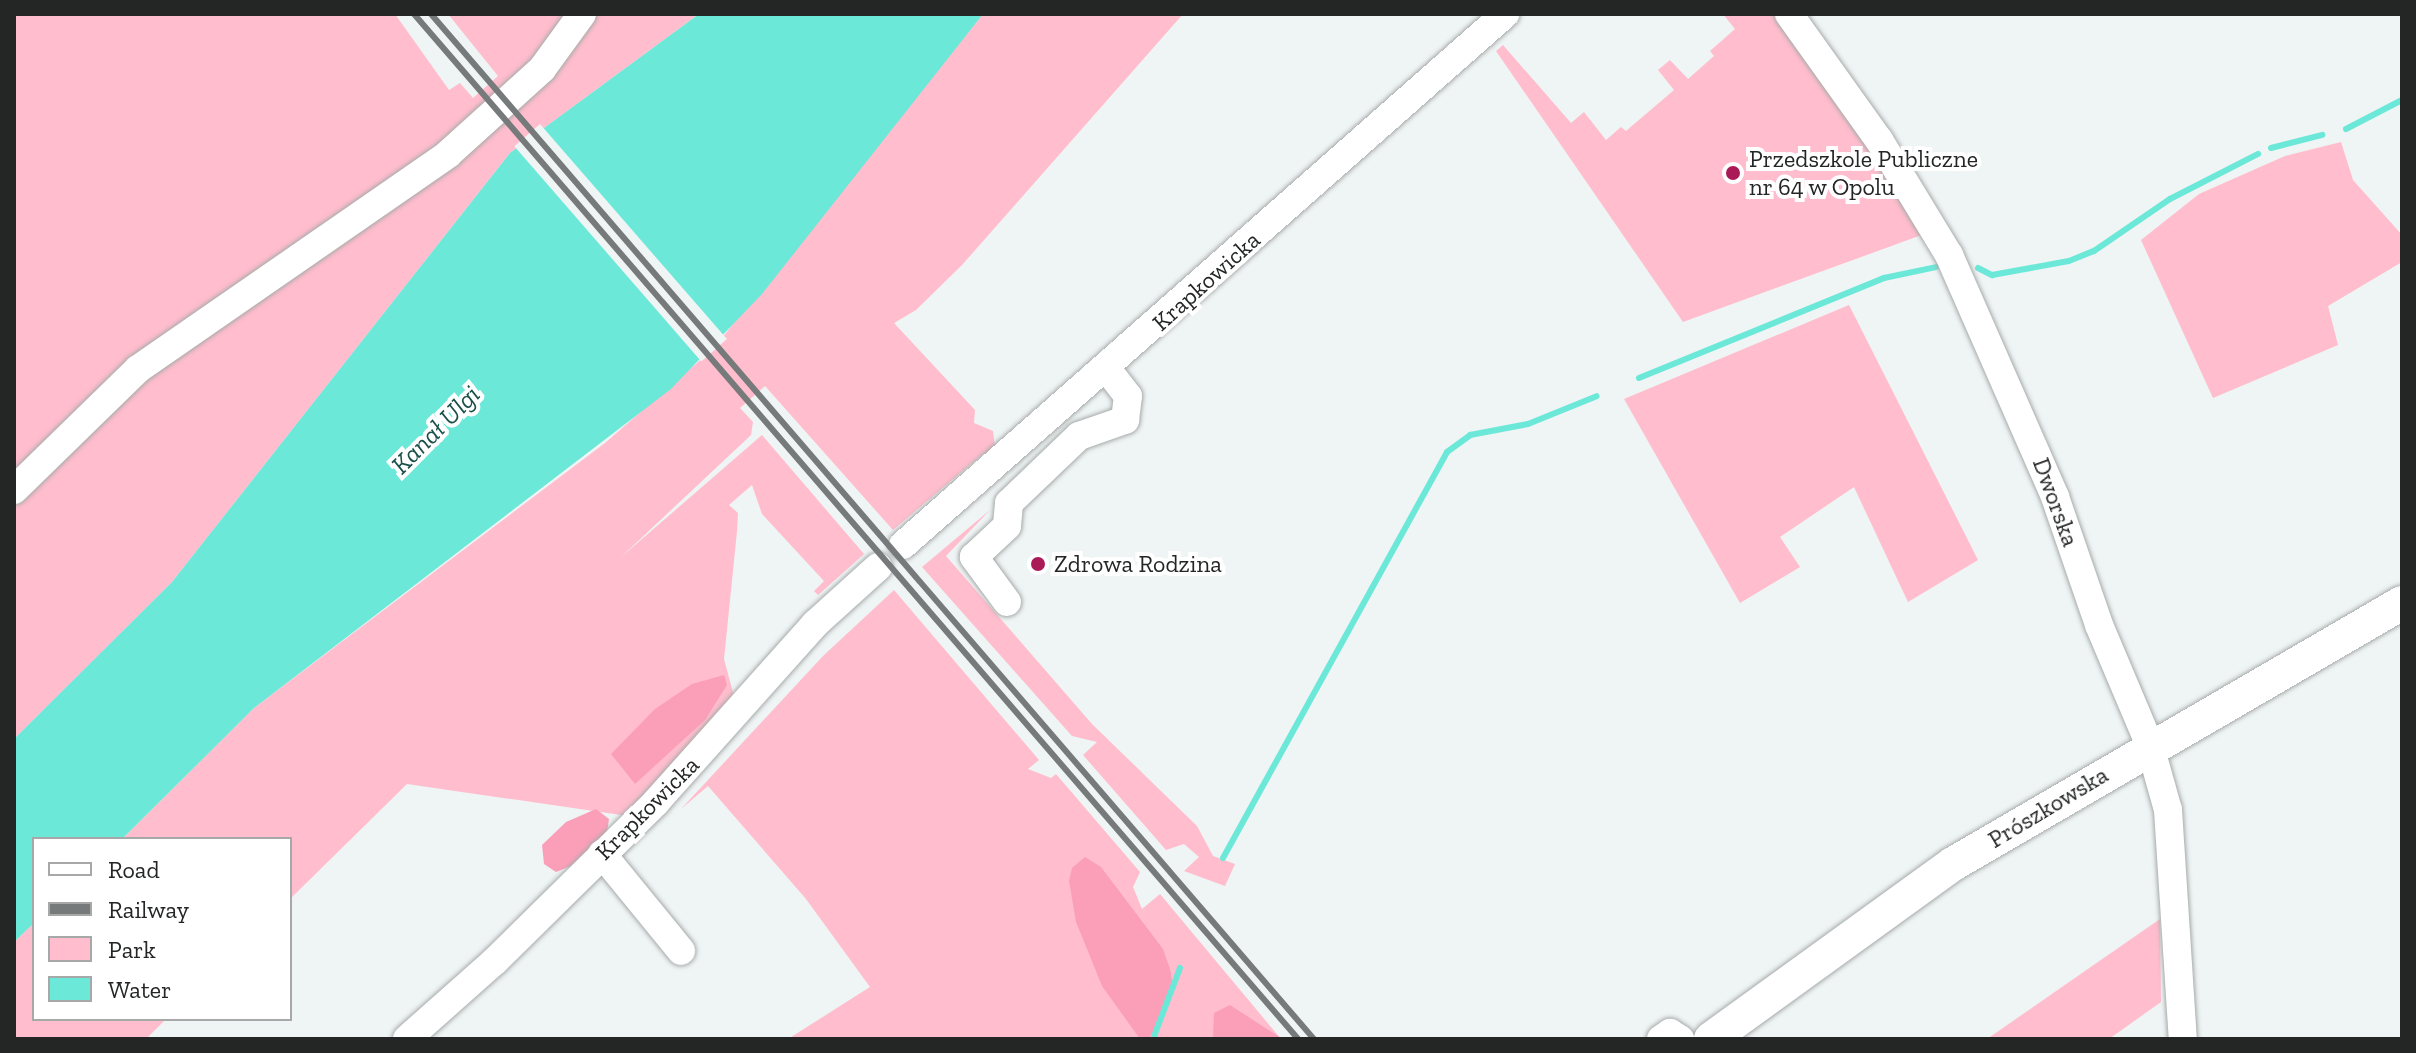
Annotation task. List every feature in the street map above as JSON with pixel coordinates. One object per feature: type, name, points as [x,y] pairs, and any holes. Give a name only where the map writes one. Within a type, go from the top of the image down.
[{"type":"main road","name":"Prószkowska","points":[[1732,1033],[1912,891],[2150,746],[2402,603]]},
{"type":"street","points":[[14,490],[138,369],[448,154],[534,78],[582,14]]},
{"type":"street","name":"Krapkowicka","points":[[903,545],[1107,369],[1505,14]]},
{"type":"street","name":"Dworska","points":[[1789,14],[1886,151],[1963,284],[2025,422],[2099,625],[2150,746],[2168,810],[2183,1039]]},
{"type":"street","points":[[1007,602],[974,557],[1007,526],[1009,503],[1079,436],[1125,420],[1128,396],[1107,369]]},
{"type":"street","name":"Krapkowicka","points":[[407,1039],[495,961],[694,762],[815,624],[878,567]]},
{"type":"street","points":[[602,854],[681,951]]},
{"type":"street","points":[[1661,1039],[1670,1033],[1680,1039]]},
{"type":"green space","points":[[14,14],[395,14],[449,90],[460,83],[473,98],[498,76],[448,14],[699,14],[510,153],[172,582],[14,739]]},
{"type":"green space","points":[[983,14],[1183,14],[962,265],[916,310],[894,323],[975,410],[974,423],[993,431],[995,447],[988,457],[984,453],[893,530],[765,386],[740,408],[753,422],[751,435],[620,558],[762,435],[864,554],[818,595],[814,591],[824,581],[762,514],[752,485],[729,505],[738,513],[724,659],[734,696],[628,816],[407,784],[292,897],[292,837],[124,837],[254,708],[605,443],[713,349]]},
{"type":"green space","name":"Przedszkole Publiczne nr 64 w Opolu","points":[[1723,14],[1774,14],[1927,233],[1683,322],[1496,51],[1503,45],[1571,123],[1584,112],[1606,140],[1621,127],[1626,131],[1674,90],[1658,70],[1670,60],[1688,79],[1714,56],[1710,51],[1735,29]]},
{"type":"green space","points":[[2341,142],[2353,180],[2402,235],[2402,262],[2328,306],[2338,345],[2213,398],[2141,240],[2199,194],[2285,156]]},
{"type":"green space","points":[[1849,305],[1978,560],[1908,602],[1854,487],[1780,537],[1800,567],[1740,603],[1624,399]]},
{"type":"green space","points":[[990,510],[946,556],[1092,724],[1197,826],[1213,856],[1235,864],[1225,886],[1184,871],[1199,857],[1184,844],[1166,850],[1083,755],[1097,742],[1072,736],[922,567]]},
{"type":"green space","points":[[894,590],[1039,760],[1028,769],[1051,778],[1056,774],[1140,872],[1133,887],[1142,909],[1160,894],[1281,1039],[788,1039],[870,987],[806,899],[708,786],[681,809],[823,656]]},
{"type":"green space","points":[[2160,919],[2161,1002],[2109,1039],[1987,1039]]},
{"type":"green space","points":[[32,925],[32,1021],[164,1021],[146,1039],[14,1039],[14,942]]},
{"type":"shaded area","points":[[724,675],[727,685],[705,720],[635,784],[611,754],[655,709],[692,684]]},
{"type":"shaded area","points":[[596,809],[609,819],[607,832],[571,866],[556,872],[544,864],[542,845],[566,822]]},
{"type":"shaded area","points":[[1085,857],[1101,867],[1163,949],[1174,991],[1149,1039],[1140,1039],[1102,986],[1076,922],[1069,881],[1072,868]]},
{"type":"shaded area","points":[[1230,1005],[1281,1039],[1213,1039],[1214,1013]]},
{"type":"water","name":"Kanał Ulgi","points":[[699,14],[983,14],[762,294],[671,389],[254,708],[124,837],[32,837],[32,925],[14,942],[14,739],[172,582],[510,153]]},
{"type":"pier","points":[[540,124],[727,339],[701,361],[514,146]]},
{"type":"waterway","points":[[2346,129],[2402,100]]},
{"type":"waterway","points":[[2271,148],[2322,135]]},
{"type":"waterway","points":[[1978,268],[1992,275],[2069,261],[2094,251],[2170,199],[2258,154]]},
{"type":"waterway","points":[[1639,378],[1884,278],[1936,267]]},
{"type":"waterway","points":[[1223,858],[1447,452],[1470,435],[1528,424],[1597,396]]},
{"type":"waterway","points":[[1153,1039],[1180,968]]},
{"type":"railway","points":[[414,14],[1298,1039]]},
{"type":"railway","points":[[431,14],[1314,1039]]},
{"type":"place","name":"Przedszkole Publiczne nr 64 w Opolu","points":[[1733,173]]},
{"type":"place","name":"Zdrowa Rodzina","points":[[1038,564]]}]
